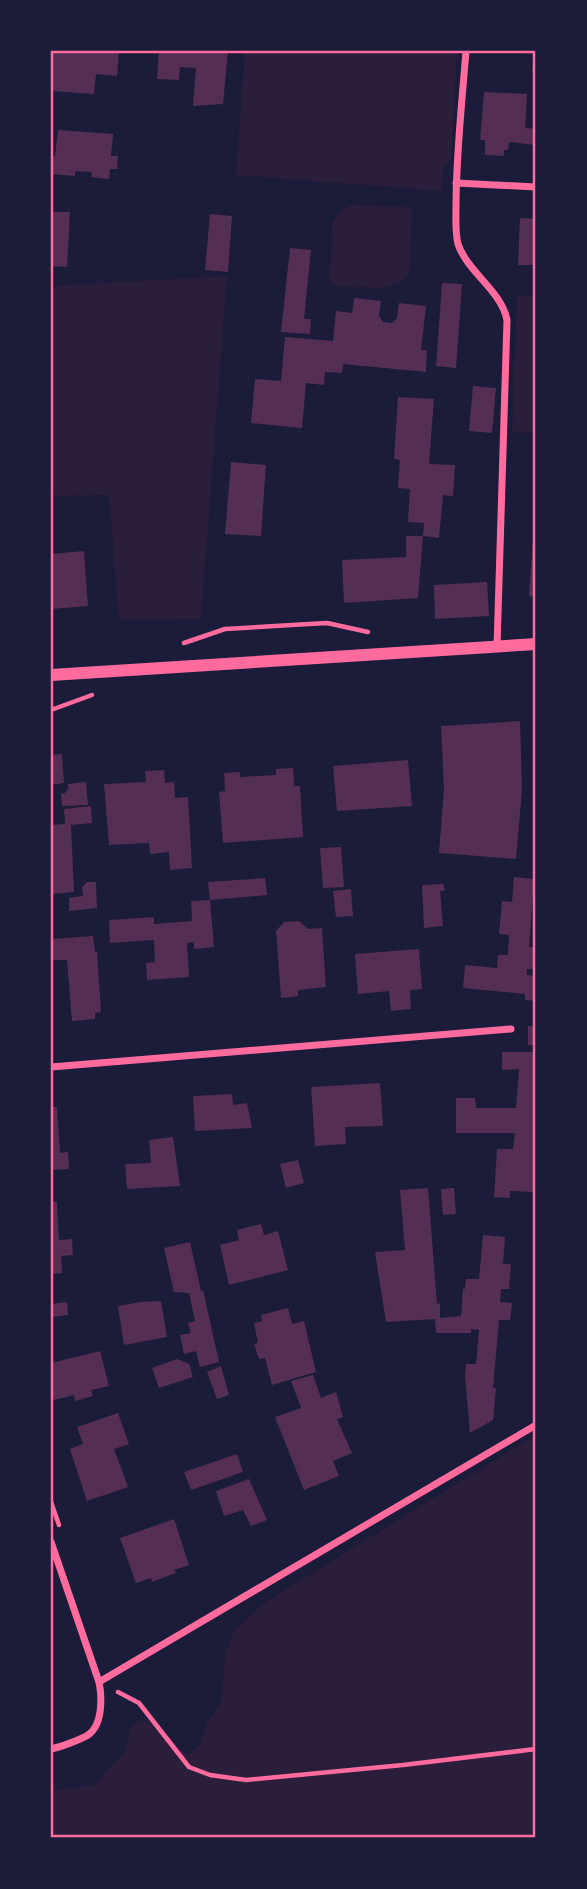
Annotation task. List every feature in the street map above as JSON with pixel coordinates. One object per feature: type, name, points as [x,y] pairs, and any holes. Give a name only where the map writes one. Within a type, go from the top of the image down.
[{"type":"street","points":[[466,51],[456,184],[456,231],[458,244],[467,261],[501,303],[507,320],[497,647]]},
{"type":"street","points":[[456,184],[536,187]]},
{"type":"street","points":[[51,675],[536,644]]},
{"type":"street","points":[[51,1067],[511,1029]]},
{"type":"street","points":[[99,1682],[536,1425]]},
{"type":"street","points":[[51,1542],[102,1697],[95,1728],[88,1735],[51,1749]]},
{"type":"path","points":[[177,646],[225,629],[327,623],[381,633]]},
{"type":"path","points":[[51,1502],[61,1531]]},
{"type":"path","points":[[99,1682],[139,1703],[189,1767],[210,1775],[246,1780],[536,1749]]},
{"type":"shaded area","points":[[245,51],[457,51],[451,159],[444,165],[442,191],[236,175]]},
{"type":"shaded area","points":[[351,205],[410,207],[412,210],[410,270],[399,283],[381,288],[339,286],[330,282],[332,223],[340,211]]},
{"type":"shaded area","points":[[227,276],[201,619],[119,620],[109,495],[51,496],[51,286]]},
{"type":"shaded area","points":[[536,294],[536,434],[512,432],[517,296]]},
{"type":"shaded area","points":[[536,1435],[536,1838],[51,1838],[51,1789],[94,1785],[124,1753],[132,1726],[140,1720],[149,1722],[188,1755],[200,1744],[207,1723],[221,1704],[225,1655],[233,1632],[267,1601]]},
{"type":"building","points":[[51,51],[119,51],[117,76],[96,74],[94,94],[51,91]]},
{"type":"building","points":[[159,51],[228,51],[223,104],[193,106],[196,68],[180,67],[179,80],[157,79]]},
{"type":"building","points":[[524,51],[536,51],[536,72],[532,72],[534,54]]},
{"type":"building","points":[[484,92],[527,94],[525,128],[536,129],[536,145],[509,142],[504,156],[485,155],[485,140],[480,140]]},
{"type":"building","points":[[58,130],[113,134],[111,156],[118,156],[117,169],[110,169],[109,179],[91,177],[92,172],[75,171],[75,176],[51,174],[51,156],[55,156]]},
{"type":"building","points":[[51,212],[70,212],[67,267],[51,266]]},
{"type":"building","points":[[210,214],[232,216],[228,272],[205,270]]},
{"type":"building","points":[[520,218],[536,219],[536,265],[518,265]]},
{"type":"building","points":[[290,248],[311,250],[304,319],[311,319],[310,334],[281,332]]},
{"type":"building","points":[[442,283],[462,284],[456,368],[436,366]]},
{"type":"building","points":[[354,298],[381,301],[379,316],[383,322],[392,323],[397,318],[399,303],[426,306],[421,350],[427,350],[426,372],[343,364],[342,373],[325,372],[324,385],[306,383],[302,428],[251,423],[255,379],[281,381],[285,337],[333,341],[336,311],[352,313]]},
{"type":"building","points":[[473,386],[496,388],[492,433],[469,431]]},
{"type":"building","points":[[398,397],[434,399],[429,464],[455,465],[453,496],[443,495],[439,538],[423,536],[424,523],[408,522],[410,489],[398,488],[400,460],[394,459]]},
{"type":"building","points":[[231,462],[266,465],[261,536],[225,534]]},
{"type":"building","points":[[406,536],[423,536],[418,598],[344,603],[342,560],[406,557]]},
{"type":"building","points":[[533,538],[536,538],[536,597],[529,596]]},
{"type":"building","points":[[84,551],[88,606],[51,609],[51,554]]},
{"type":"building","points":[[487,582],[489,616],[435,619],[434,585]]},
{"type":"building","points":[[520,721],[522,790],[516,859],[439,853],[444,790],[441,726]]},
{"type":"building","points":[[62,754],[64,783],[51,785],[51,755]]},
{"type":"building","points":[[408,760],[412,806],[337,811],[333,766]]},
{"type":"building","points":[[293,768],[294,786],[300,786],[303,837],[223,843],[219,792],[225,791],[224,773],[240,772],[240,777],[276,775],[276,769]]},
{"type":"building","points":[[164,770],[165,783],[174,782],[175,798],[188,797],[192,868],[170,870],[169,852],[150,854],[149,843],[109,845],[104,784],[146,782],[145,771]]},
{"type":"building","points":[[86,782],[88,805],[62,806],[61,793],[64,794],[68,789],[68,784]]},
{"type":"building","points":[[91,806],[92,823],[71,825],[74,892],[51,894],[51,825],[65,824],[64,809]]},
{"type":"building","points":[[341,847],[344,887],[323,888],[320,848]]},
{"type":"building","points":[[514,877],[534,879],[529,947],[536,947],[536,969],[527,969],[527,975],[536,976],[536,1001],[525,1000],[525,994],[463,988],[465,965],[497,968],[498,955],[508,955],[509,935],[499,934],[502,901],[512,902]]},
{"type":"building","points":[[265,878],[267,895],[210,900],[208,882]]},
{"type":"building","points":[[87,882],[96,882],[97,908],[69,911],[69,898],[83,896],[82,887]]},
{"type":"building","points":[[443,884],[445,890],[440,891],[443,926],[424,928],[422,885]]},
{"type":"building","points":[[351,889],[353,916],[336,917],[333,891]]},
{"type":"building","points":[[210,900],[214,947],[194,949],[194,942],[187,943],[189,977],[147,980],[146,963],[155,962],[154,940],[110,943],[109,920],[154,917],[154,924],[192,921],[191,901]]},
{"type":"building","points":[[299,921],[308,929],[322,928],[326,987],[298,990],[298,996],[281,998],[276,931],[284,922]]},
{"type":"building","points":[[93,936],[95,952],[97,951],[101,1012],[95,1013],[95,1019],[72,1021],[67,960],[51,960],[51,939]]},
{"type":"building","points":[[419,949],[422,989],[410,990],[411,1009],[391,1011],[389,991],[358,994],[355,954]]},
{"type":"building","points":[[528,1026],[536,1026],[536,1045],[528,1045]]},
{"type":"building","points":[[502,1052],[536,1052],[533,1155],[536,1155],[536,1192],[510,1191],[510,1198],[494,1197],[497,1149],[513,1149],[515,1133],[456,1133],[456,1098],[475,1098],[476,1108],[516,1108],[519,1069],[502,1070]]},
{"type":"building","points":[[380,1083],[383,1126],[345,1127],[346,1144],[315,1146],[311,1087]]},
{"type":"building","points":[[232,1094],[233,1105],[247,1103],[252,1128],[195,1131],[193,1096]]},
{"type":"building","points":[[51,1107],[57,1107],[60,1153],[68,1152],[69,1169],[51,1170]]},
{"type":"building","points":[[173,1137],[180,1186],[127,1189],[125,1164],[151,1163],[149,1140]]},
{"type":"building","points":[[298,1160],[304,1183],[286,1188],[280,1164]]},
{"type":"building","points":[[428,1188],[440,1318],[461,1316],[466,1279],[479,1279],[483,1235],[505,1237],[503,1264],[511,1264],[509,1289],[501,1289],[500,1302],[512,1303],[510,1320],[499,1320],[493,1420],[470,1433],[466,1364],[476,1364],[479,1330],[471,1329],[471,1333],[436,1333],[435,1319],[386,1322],[375,1252],[405,1250],[400,1190]]},
{"type":"building","points":[[454,1188],[456,1214],[443,1215],[441,1189]]},
{"type":"building","points":[[51,1202],[57,1202],[59,1240],[72,1239],[73,1255],[61,1256],[62,1273],[51,1274]]},
{"type":"building","points":[[261,1224],[264,1235],[278,1231],[288,1270],[229,1285],[220,1245],[239,1240],[237,1230]]},
{"type":"building","points":[[190,1242],[219,1362],[200,1367],[196,1351],[184,1354],[180,1335],[191,1333],[188,1323],[195,1321],[189,1293],[174,1292],[164,1248]]},
{"type":"building","points":[[161,1301],[167,1337],[124,1345],[118,1306]]},
{"type":"building","points":[[67,1302],[68,1315],[51,1317],[51,1304]]},
{"type":"building","points":[[288,1308],[292,1324],[304,1321],[316,1372],[272,1385],[265,1358],[259,1359],[254,1344],[258,1343],[254,1323],[262,1321],[261,1315]]},
{"type":"building","points":[[100,1351],[109,1386],[91,1390],[93,1396],[75,1401],[74,1395],[54,1400],[51,1389],[51,1363]]},
{"type":"building","points":[[177,1359],[189,1364],[193,1377],[159,1388],[152,1368]]},
{"type":"building","points":[[221,1366],[229,1395],[217,1399],[207,1372]]},
{"type":"building","points":[[313,1375],[321,1398],[336,1392],[343,1417],[337,1419],[352,1453],[333,1461],[339,1476],[304,1490],[275,1417],[301,1408],[291,1381]]},
{"type":"building","points":[[118,1413],[129,1444],[114,1449],[128,1487],[87,1501],[70,1449],[83,1444],[77,1427]]},
{"type":"building","points":[[237,1454],[243,1472],[191,1490],[184,1472]]},
{"type":"building","points":[[249,1479],[267,1520],[251,1526],[243,1510],[224,1516],[216,1491]]},
{"type":"building","points":[[174,1519],[189,1565],[152,1582],[151,1578],[136,1583],[120,1538]]}]
